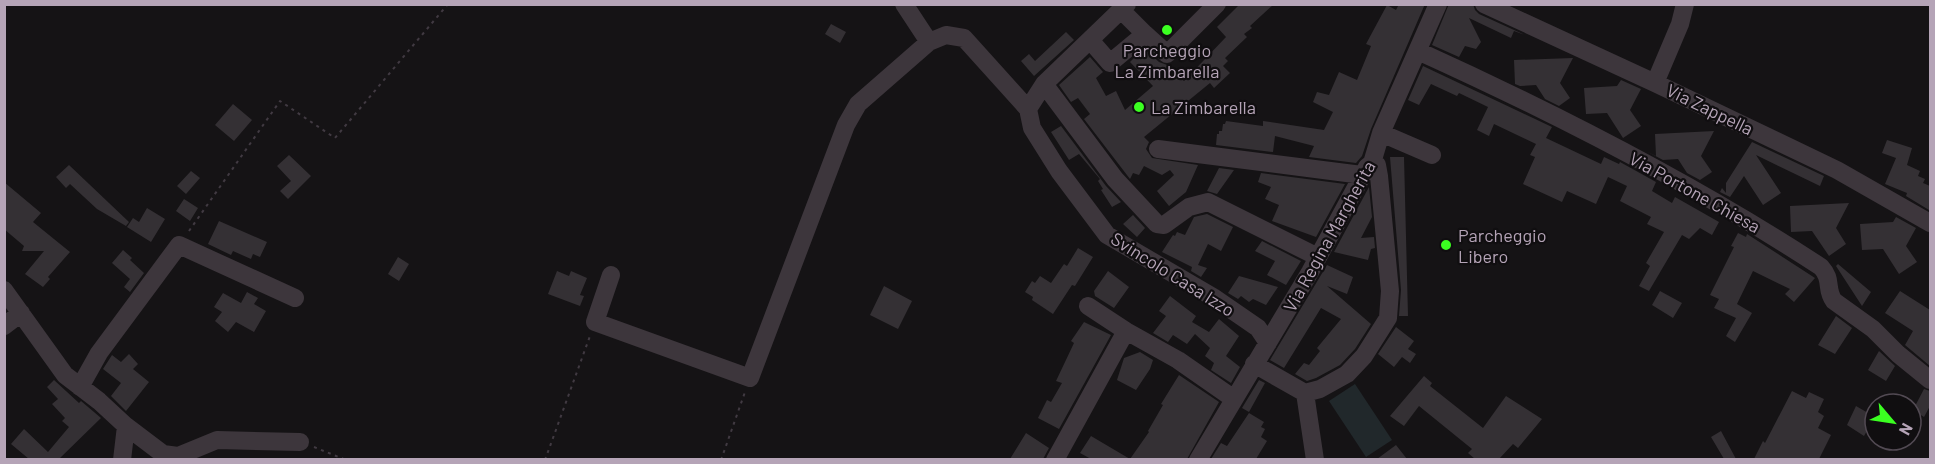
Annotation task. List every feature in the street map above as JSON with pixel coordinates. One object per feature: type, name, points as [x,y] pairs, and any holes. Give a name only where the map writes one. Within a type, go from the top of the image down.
[{"type":"street","points":[[904,4],[929,42]]},
{"type":"street","points":[[611,275],[595,322],[750,378],[846,125],[858,104],[929,42],[946,35],[964,38],[1028,110],[1044,84],[1124,7],[1145,34],[1167,54],[1217,4]]},
{"type":"street","name":"Via Regina Margherita","points":[[1198,459],[1268,343],[1367,169],[1438,4]]},
{"type":"street","name":"Via Zappella","points":[[1484,4],[1656,82],[1837,171],[1930,223]]},
{"type":"street","points":[[1656,82],[1680,24],[1685,4]]},
{"type":"street","points":[[1090,40],[1110,63],[1145,34]]},
{"type":"street","name":"Via Portone Chiesa","points":[[1418,51],[1537,107],[1655,168],[1764,230],[1821,267],[1828,275],[1830,296],[1834,301],[1873,329],[1898,354],[1930,380]]},
{"type":"street","points":[[1044,84],[1115,179],[1157,224],[1164,225],[1190,207],[1208,202],[1318,257]]},
{"type":"street","name":"Svincolo Casa Izzo","points":[[1028,110],[1032,128],[1059,171],[1107,235],[1213,297],[1258,328],[1268,343]]},
{"type":"street","points":[[1381,133],[1432,154]]},
{"type":"street","points":[[1158,149],[1367,169],[1377,165],[1390,291],[1388,318],[1364,356],[1347,374],[1320,389],[1305,393],[1254,364]]},
{"type":"street","points":[[80,387],[99,352],[179,245],[295,298]]},
{"type":"street","points":[[4,290],[65,375],[99,401],[126,426],[163,453],[178,456],[217,440],[300,442]]},
{"type":"street","points":[[1088,306],[1126,331],[1178,360],[1234,399]]},
{"type":"street","points":[[4,326],[21,313]]},
{"type":"street","points":[[1055,459],[1126,331]]},
{"type":"street","points":[[1305,393],[1315,459]]},
{"type":"street","points":[[122,459],[126,426]]},
{"type":"path","points":[[179,245],[280,101],[335,138],[448,4]]},
{"type":"path","points":[[545,459],[595,322]]},
{"type":"path","points":[[721,459],[750,378]]},
{"type":"path","points":[[300,442],[346,459]]},
{"type":"shaded area","points":[[1355,384],[1392,440],[1366,457],[1329,401]]},
{"type":"building","points":[[1240,4],[1274,4],[1250,26],[1252,28],[1244,34],[1247,37],[1225,58],[1228,61],[1223,66],[1230,73],[1214,88],[1210,83],[1144,137],[1149,142],[1146,149],[1152,158],[1198,165],[1186,192],[1169,206],[1157,191],[1174,175],[1170,170],[1162,175],[1144,166],[1139,175],[1133,173],[1130,179],[1084,119],[1090,114],[1078,98],[1071,102],[1059,85],[1090,57],[1103,72],[1096,78],[1106,96],[1116,91],[1125,110],[1153,86],[1130,62],[1134,58],[1145,49],[1184,81],[1226,37],[1217,27]]},
{"type":"building","points":[[1399,4],[1425,4],[1371,129],[1362,156],[1356,163],[1309,157],[1314,146],[1275,136],[1273,152],[1216,145],[1217,134],[1222,131],[1226,121],[1263,126],[1263,121],[1324,130],[1333,112],[1313,102],[1317,92],[1329,95],[1339,72],[1357,80],[1371,46],[1366,44],[1387,5],[1396,10]]},
{"type":"building","points":[[1449,4],[1473,4],[1479,14],[1525,35],[1514,31],[1511,38],[1469,18],[1481,42],[1476,49],[1465,46],[1459,57],[1432,45]]},
{"type":"building","points":[[831,24],[846,32],[840,43],[825,34]]},
{"type":"building","points":[[1066,32],[1074,40],[1034,76],[1021,61],[1029,54],[1035,61]]},
{"type":"building","points":[[1573,58],[1560,83],[1570,98],[1559,106],[1545,99],[1536,85],[1515,84],[1514,60]]},
{"type":"building","points":[[1423,66],[1552,127],[1546,138],[1601,164],[1604,157],[1619,164],[1620,162],[1656,182],[1652,191],[1672,203],[1675,197],[1719,222],[1712,235],[1700,228],[1689,239],[1682,235],[1649,291],[1639,286],[1650,266],[1646,263],[1664,232],[1647,224],[1651,217],[1620,201],[1627,186],[1608,177],[1596,204],[1567,191],[1562,202],[1523,184],[1535,157],[1530,155],[1536,144],[1494,124],[1489,136],[1477,130],[1488,107],[1459,93],[1457,96],[1431,84],[1419,105],[1408,100]]},
{"type":"building","points":[[1621,80],[1641,89],[1630,110],[1641,126],[1623,138],[1607,113],[1586,114],[1584,88],[1617,86]]},
{"type":"building","points":[[233,104],[252,120],[234,141],[215,125]]},
{"type":"building","points":[[1061,126],[1106,186],[1121,202],[1112,207],[1101,190],[1103,189],[1098,181],[1100,179],[1079,154],[1069,160],[1051,132]]},
{"type":"building","points":[[1714,131],[1701,156],[1712,172],[1700,180],[1687,173],[1678,159],[1663,160],[1646,151],[1656,156],[1655,134]]},
{"type":"building","points":[[1887,140],[1912,148],[1907,165],[1920,171],[1918,176],[1925,179],[1923,183],[1930,186],[1929,210],[1906,196],[1907,193],[1885,184],[1896,158],[1882,153]]},
{"type":"building","points":[[1752,142],[1824,176],[1820,186],[1756,155],[1781,193],[1763,205],[1744,176],[1730,197],[1720,192],[1722,188],[1726,193],[1726,183]]},
{"type":"building","points":[[289,155],[311,176],[288,199],[280,191],[291,181],[277,166]]},
{"type":"building","points":[[1390,157],[1404,157],[1408,316],[1399,316],[1401,290]]},
{"type":"building","points":[[69,165],[129,222],[126,226],[97,209],[70,184],[66,188],[56,177]]},
{"type":"building","points":[[1219,168],[1234,170],[1217,194],[1207,191]]},
{"type":"building","points":[[191,171],[200,178],[186,194],[177,186]]},
{"type":"building","points":[[1261,173],[1345,184],[1316,237],[1272,221],[1279,205],[1265,199],[1271,187],[1258,182]]},
{"type":"building","points":[[4,182],[41,213],[33,222],[70,252],[48,277],[50,279],[43,287],[25,274],[44,251],[22,251],[24,246],[4,229]]},
{"type":"building","points":[[1369,187],[1372,217],[1361,238],[1374,237],[1375,248],[1371,249],[1368,260],[1334,252]]},
{"type":"building","points":[[184,199],[198,208],[190,221],[176,211]]},
{"type":"building","points":[[1849,203],[1836,228],[1846,244],[1829,256],[1812,231],[1791,232],[1790,206]]},
{"type":"building","points":[[147,208],[165,219],[151,242],[127,227],[133,218],[139,222]]},
{"type":"building","points":[[1207,214],[1233,227],[1221,251],[1208,244],[1198,265],[1207,268],[1201,277],[1191,271],[1192,267],[1162,252],[1177,232],[1185,235],[1194,217]]},
{"type":"building","points":[[1133,215],[1145,228],[1137,237],[1123,224]]},
{"type":"building","points":[[1896,217],[1916,228],[1906,246],[1917,262],[1899,274],[1883,249],[1862,250],[1860,224],[1893,222]]},
{"type":"building","points":[[219,221],[267,242],[260,257],[253,254],[251,259],[233,251],[231,255],[208,244]]},
{"type":"building","points":[[1738,233],[1746,237],[1747,234],[1815,278],[1794,302],[1785,294],[1790,289],[1753,271],[1737,304],[1752,313],[1735,342],[1726,336],[1736,318],[1714,308],[1719,299],[1710,295],[1734,247],[1731,246]]},
{"type":"building","points":[[1262,241],[1301,261],[1286,285],[1267,275],[1275,261],[1255,251]]},
{"type":"building","points":[[1078,248],[1093,257],[1075,286],[1072,285],[1053,314],[1032,300],[1033,297],[1025,292],[1032,281],[1035,283],[1040,276],[1051,283],[1064,264],[1067,266]]},
{"type":"building","points":[[123,250],[144,273],[130,292],[124,287],[130,279],[112,263]]},
{"type":"building","points":[[398,257],[409,264],[399,281],[388,274]]},
{"type":"building","points":[[1838,264],[1871,292],[1862,306],[1836,266]]},
{"type":"building","points":[[1327,265],[1353,277],[1347,294],[1327,286],[1371,324],[1355,349],[1340,365],[1307,381],[1295,374],[1304,363],[1309,365],[1320,351],[1317,348],[1341,319],[1321,308],[1284,368],[1270,360]]},
{"type":"building","points":[[557,271],[569,276],[571,271],[587,278],[580,295],[584,296],[580,306],[548,294]]},
{"type":"building","points":[[1108,271],[1129,287],[1114,308],[1095,296],[1094,291]]},
{"type":"building","points":[[1239,276],[1278,287],[1266,305],[1253,299],[1249,302],[1241,296],[1238,299],[1228,293]]},
{"type":"building","points":[[884,286],[912,301],[898,329],[870,315]]},
{"type":"building","points":[[1660,291],[1682,303],[1673,318],[1652,305]]},
{"type":"building","points":[[1900,291],[1930,310],[1930,366],[1905,345],[1913,331],[1885,313]]},
{"type":"building","points":[[247,292],[258,298],[254,304],[266,311],[254,332],[236,322],[228,332],[215,321],[222,312],[214,307],[223,293],[241,303]]},
{"type":"building","points":[[1170,296],[1196,316],[1192,322],[1209,332],[1219,319],[1239,336],[1226,356],[1240,367],[1231,383],[1211,370],[1214,363],[1205,356],[1210,348],[1195,334],[1187,344],[1173,335],[1168,342],[1153,333],[1166,316],[1159,311]]},
{"type":"building","points":[[1836,316],[1852,328],[1835,354],[1818,345]]},
{"type":"building","points":[[1084,322],[1111,335],[1059,429],[1038,418],[1047,400],[1051,402],[1062,383],[1056,381],[1074,343],[1071,341]]},
{"type":"building","points":[[1396,327],[1414,341],[1408,349],[1416,354],[1410,363],[1402,357],[1394,367],[1378,354]]},
{"type":"building","points":[[1879,351],[1895,366],[1886,381],[1868,370]]},
{"type":"building","points":[[1140,352],[1153,360],[1150,369],[1136,390],[1117,380],[1124,358]]},
{"type":"building","points":[[129,354],[138,364],[133,369],[149,382],[126,411],[111,396],[121,383],[103,369],[112,355],[121,362]]},
{"type":"building","points":[[1179,375],[1219,402],[1187,459],[1130,459],[1149,432],[1163,405],[1161,404]]},
{"type":"building","points":[[1424,376],[1432,383],[1430,386],[1483,428],[1506,396],[1542,419],[1518,448],[1513,444],[1499,459],[1475,459],[1468,453],[1472,449],[1419,406],[1404,426],[1390,416]]},
{"type":"building","points":[[54,380],[79,403],[81,401],[101,418],[59,459],[29,459],[11,444],[24,429],[48,452],[69,427],[62,421],[65,418],[52,404],[58,399],[47,387]]},
{"type":"building","points":[[1259,380],[1265,383],[1249,412],[1242,408]]},
{"type":"building","points":[[1924,389],[1930,391],[1930,406],[1924,417],[1923,416]]},
{"type":"building","points":[[1792,391],[1806,398],[1809,392],[1824,399],[1818,412],[1824,416],[1818,428],[1831,435],[1819,459],[1754,459],[1763,441],[1765,443]]},
{"type":"building","points":[[1856,406],[1863,410],[1863,435],[1847,425]]},
{"type":"building","points":[[1249,413],[1264,422],[1261,427],[1265,429],[1261,437],[1267,441],[1256,459],[1211,459],[1221,443],[1227,446]]},
{"type":"building","points":[[1721,431],[1736,459],[1724,459],[1711,437]]},
{"type":"building","points":[[1026,433],[1049,448],[1043,459],[1010,459]]},
{"type":"building","points":[[1091,436],[1130,459],[1091,459],[1080,453]]},
{"type":"building","points":[[1396,445],[1407,459],[1377,459]]},
{"type":"place","name":"Parcheggio La Zimbarella","points":[[1167,30]]},
{"type":"place","name":"La Zimbarella","points":[[1139,107]]},
{"type":"place","name":"Parcheggio Libero","points":[[1446,245]]}]
